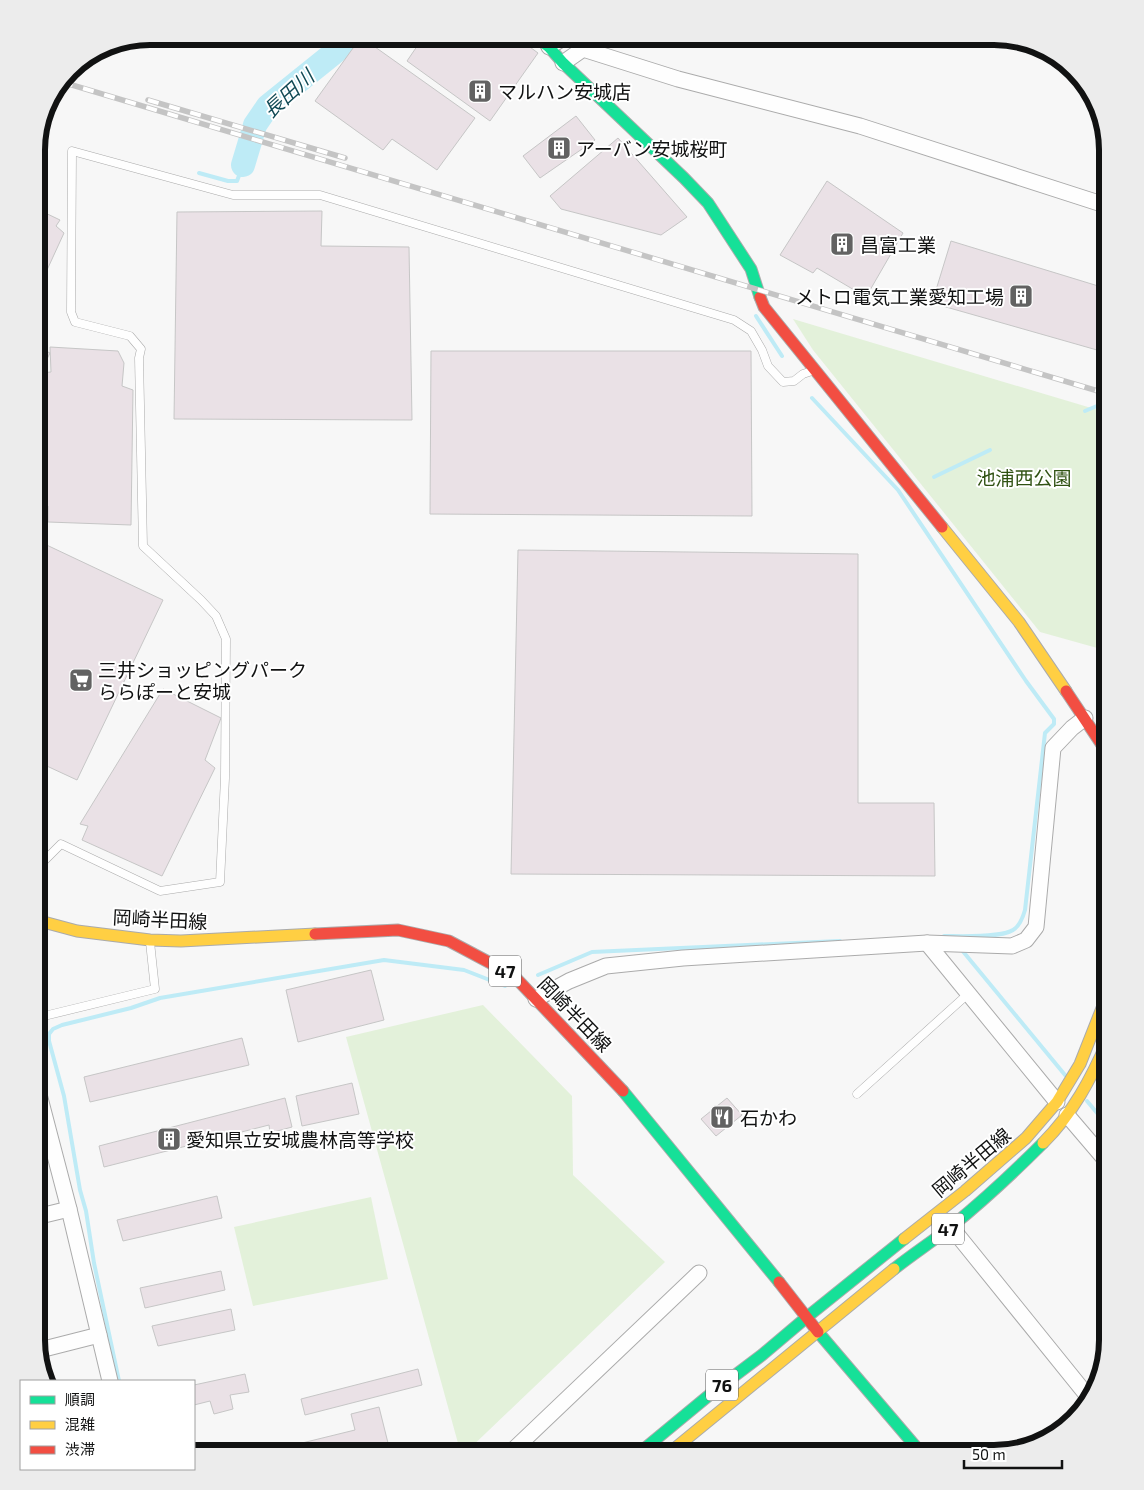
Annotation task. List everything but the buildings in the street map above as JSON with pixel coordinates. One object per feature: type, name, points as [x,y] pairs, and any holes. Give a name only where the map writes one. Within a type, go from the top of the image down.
[{"type":"main road","points":[[546,45],[684,178],[708,204],[751,269],[764,306],[1019,622],[1099,740]]},
{"type":"main road","name":"岡崎半田線","points":[[45,922],[77,931],[150,940],[181,941],[398,930],[448,941],[513,975],[616,1082],[818,1332],[921,1248],[951,1227],[1004,1182],[1032,1155],[1067,1115],[1099,1074]]},
{"type":"main road","name":"岡崎半田線","points":[[807,1317],[965,1191],[1026,1138],[1056,1102],[1080,1064],[1099,1016]]},
{"type":"main road","name":"76","points":[[649,1445],[807,1317]]},
{"type":"main road","points":[[818,1332],[914,1445]]},
{"type":"main road","name":"76","points":[[679,1445],[818,1332]]},
{"type":"street","points":[[563,63],[583,49],[678,79],[860,126],[1099,203]]},
{"type":"street","points":[[536,999],[569,981],[606,966],[683,958],[927,943],[1012,946],[1026,940],[1036,927],[1052,748],[1085,718]]},
{"type":"street","points":[[927,943],[1056,1102]]},
{"type":"street","points":[[1067,1115],[1099,1152]]},
{"type":"street","points":[[45,1117],[110,1380]]},
{"type":"street","points":[[45,1215],[69,1209]]},
{"type":"street","points":[[951,1227],[1084,1393]]},
{"type":"street","points":[[518,1445],[699,1273]]},
{"type":"street","points":[[46,1349],[99,1335]]},
{"type":"lane","points":[[45,860],[61,844],[160,892],[220,882],[226,639],[216,616],[143,546],[139,358],[141,348],[130,336],[75,322],[71,312],[72,151],[233,195],[320,195],[734,320],[751,331],[762,350],[768,366],[783,382],[794,382],[803,374],[814,370]]},
{"type":"lane","points":[[45,1016],[155,989],[150,940]]},
{"type":"lane","points":[[857,1094],[969,993]]},
{"type":"green space","name":"池浦西公園","points":[[793,319],[1099,410],[1099,648],[1040,632],[813,350]]},
{"type":"green space","points":[[483,1005],[572,1096],[573,1175],[665,1262],[473,1445],[459,1445],[346,1037]]},
{"type":"green space","points":[[371,1197],[388,1279],[253,1306],[234,1227]]},
{"type":"waterway","name":"長田川","points":[[243,165],[255,125],[268,106],[344,45]]},
{"type":"waterway","points":[[199,173],[228,181],[237,181],[243,165]]},
{"type":"waterway","points":[[756,316],[782,356]]},
{"type":"waterway","points":[[812,398],[898,490],[1026,681],[1054,719],[1054,724],[1045,733],[1025,910],[1021,921],[1018,926],[1007,933],[980,936],[944,936]]},
{"type":"waterway","points":[[1085,411],[1099,405]]},
{"type":"waterway","points":[[934,477],[990,450]]},
{"type":"waterway","points":[[538,975],[592,952],[840,941]]},
{"type":"waterway","points":[[961,949],[1065,1075]]},
{"type":"waterway","points":[[119,1380],[94,1263],[64,1096],[49,1041],[49,1034],[53,1029],[62,1025],[131,1008],[160,998],[384,960],[464,970],[505,986]]},
{"type":"waterway","points":[[1087,1101],[1099,1115]]},
{"type":"railway","points":[[69,84],[1099,391]]},
{"type":"railway","points":[[148,100],[345,158]]},
{"type":"traffic: fast","points":[[546,45],[708,203],[751,269],[760,297]]},
{"type":"traffic: fast","points":[[623,1091],[779,1282]]},
{"type":"traffic: fast","points":[[894,1269],[964,1216],[999,1186],[1043,1143]]},
{"type":"traffic: fast","points":[[649,1445],[904,1239]]},
{"type":"traffic: fast","points":[[818,1332],[914,1445]]},
{"type":"traffic: slow","points":[[942,527],[1019,622],[1066,691]]},
{"type":"traffic: slow","points":[[45,922],[77,931],[150,940],[181,941],[315,934]]},
{"type":"traffic: slow","points":[[904,1239],[965,1191],[1026,1138],[1057,1102],[1080,1064],[1099,1016]]},
{"type":"traffic: slow","points":[[1043,1143],[1072,1108],[1099,1059]]},
{"type":"traffic: slow","points":[[679,1445],[894,1269]]},
{"type":"traffic: jam","points":[[760,297],[764,307],[942,527]]},
{"type":"traffic: jam","points":[[1066,691],[1099,740]]},
{"type":"traffic: jam","points":[[315,934],[398,930],[449,941],[513,975],[623,1091]]},
{"type":"traffic: jam","points":[[779,1282],[818,1332]]},
{"type":"place","name":"マルハン安城店","points":[[480,91]]},
{"type":"place","name":"アーバン安城桜町","points":[[559,148]]},
{"type":"place","name":"昌富工業","points":[[842,244]]},
{"type":"place","name":"メトロ電気工業愛知工場","points":[[1021,296]]},
{"type":"place","name":"三井ショッピングパーク ららぽーと安城","points":[[81,680]]},
{"type":"place","name":"石かわ","points":[[722,1117]]},
{"type":"place","name":"愛知県立安城農林高等学校","points":[[169,1139]]}]
